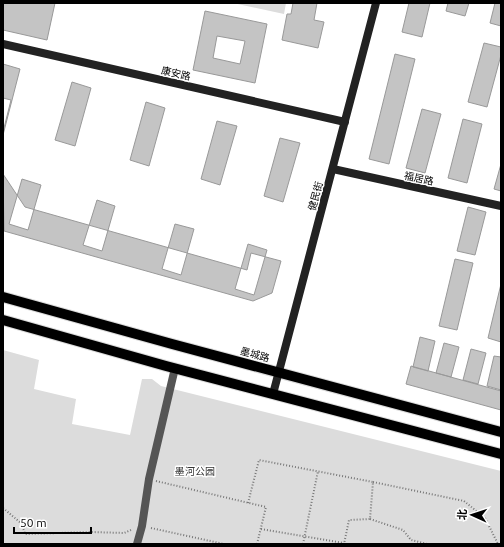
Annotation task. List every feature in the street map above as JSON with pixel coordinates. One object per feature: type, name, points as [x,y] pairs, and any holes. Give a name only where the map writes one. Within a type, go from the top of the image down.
[{"type":"main road","name":"墨城路","points":[[3,296],[172,344],[501,432]]},
{"type":"main road","points":[[3,320],[175,368],[501,454]]},
{"type":"street","name":"健民街","points":[[273,394],[280,373],[376,3]]},
{"type":"street","name":"康安路","points":[[3,44],[345,122]]},
{"type":"street","name":"福居路","points":[[332,169],[501,206]]},
{"type":"street","points":[[137,544],[142,526],[149,479],[175,368]]},
{"type":"path","points":[[248,503],[259,460],[464,501],[485,518],[498,544]]},
{"type":"path","points":[[303,544],[318,471]]},
{"type":"path","points":[[149,479],[266,506],[257,544]]},
{"type":"path","points":[[370,519],[373,482]]},
{"type":"path","points":[[3,508],[22,524],[25,534],[91,532],[124,533],[142,526],[224,544]]},
{"type":"path","points":[[261,529],[344,544],[349,520],[370,519],[403,530],[411,540],[427,544]]},
{"type":"green space","points":[[233,3],[286,3],[284,14]]},
{"type":"green space","name":"墨河公园","points":[[3,350],[39,360],[34,389],[76,399],[72,424],[130,435],[142,379],[152,379],[161,386],[501,471],[501,544],[3,544]]},
{"type":"building","points":[[3,3],[55,3],[47,40],[3,30]]},
{"type":"building","points":[[293,3],[317,3],[314,20],[324,22],[318,48],[282,40],[287,14],[291,14]]},
{"type":"building","points":[[409,3],[430,3],[422,37],[402,32]]},
{"type":"building","points":[[448,3],[469,3],[465,16],[446,11]]},
{"type":"building","points":[[495,3],[501,3],[501,26],[490,23]]},
{"type":"building","points":[[205,11],[267,24],[255,83],[193,70]],"holes":[[[217,36],[245,41],[240,64],[213,58]]]},
{"type":"building","points":[[484,43],[501,47],[501,55],[487,107],[468,102]]},
{"type":"building","points":[[395,54],[415,59],[389,164],[369,159]]},
{"type":"building","points":[[3,64],[20,69],[3,135]]},
{"type":"building","points":[[72,82],[91,88],[75,146],[55,140]]},
{"type":"building","points":[[3,98],[11,100],[3,132]]},
{"type":"building","points":[[146,102],[165,108],[149,166],[130,160]]},
{"type":"building","points":[[422,109],[441,114],[425,173],[406,168]]},
{"type":"building","points":[[463,119],[482,124],[467,183],[448,178]]},
{"type":"building","points":[[217,121],[237,126],[220,185],[201,179]]},
{"type":"building","points":[[280,138],[300,143],[283,202],[264,196]]},
{"type":"building","points":[[501,164],[501,191],[494,189]]},
{"type":"building","points":[[3,174],[25,207],[247,270],[251,253],[281,261],[272,293],[253,301],[4,231]]},
{"type":"building","points":[[22,179],[41,185],[28,230],[9,224]]},
{"type":"building","points":[[97,200],[115,206],[102,251],[83,245]]},
{"type":"building","points":[[468,207],[486,212],[475,255],[457,251]]},
{"type":"building","points":[[175,224],[194,229],[181,275],[162,269]]},
{"type":"building","points":[[248,244],[267,250],[254,295],[235,289]]},
{"type":"building","points":[[455,259],[473,263],[457,330],[439,326]]},
{"type":"building","points":[[501,284],[501,342],[488,338]]},
{"type":"building","points":[[420,337],[435,341],[428,371],[413,367]]},
{"type":"building","points":[[444,343],[459,347],[451,377],[436,373]]},
{"type":"building","points":[[471,349],[486,353],[478,384],[463,380]]},
{"type":"building","points":[[494,356],[501,357],[501,390],[487,386]]},
{"type":"building","points":[[411,366],[501,391],[501,410],[406,384]]}]
